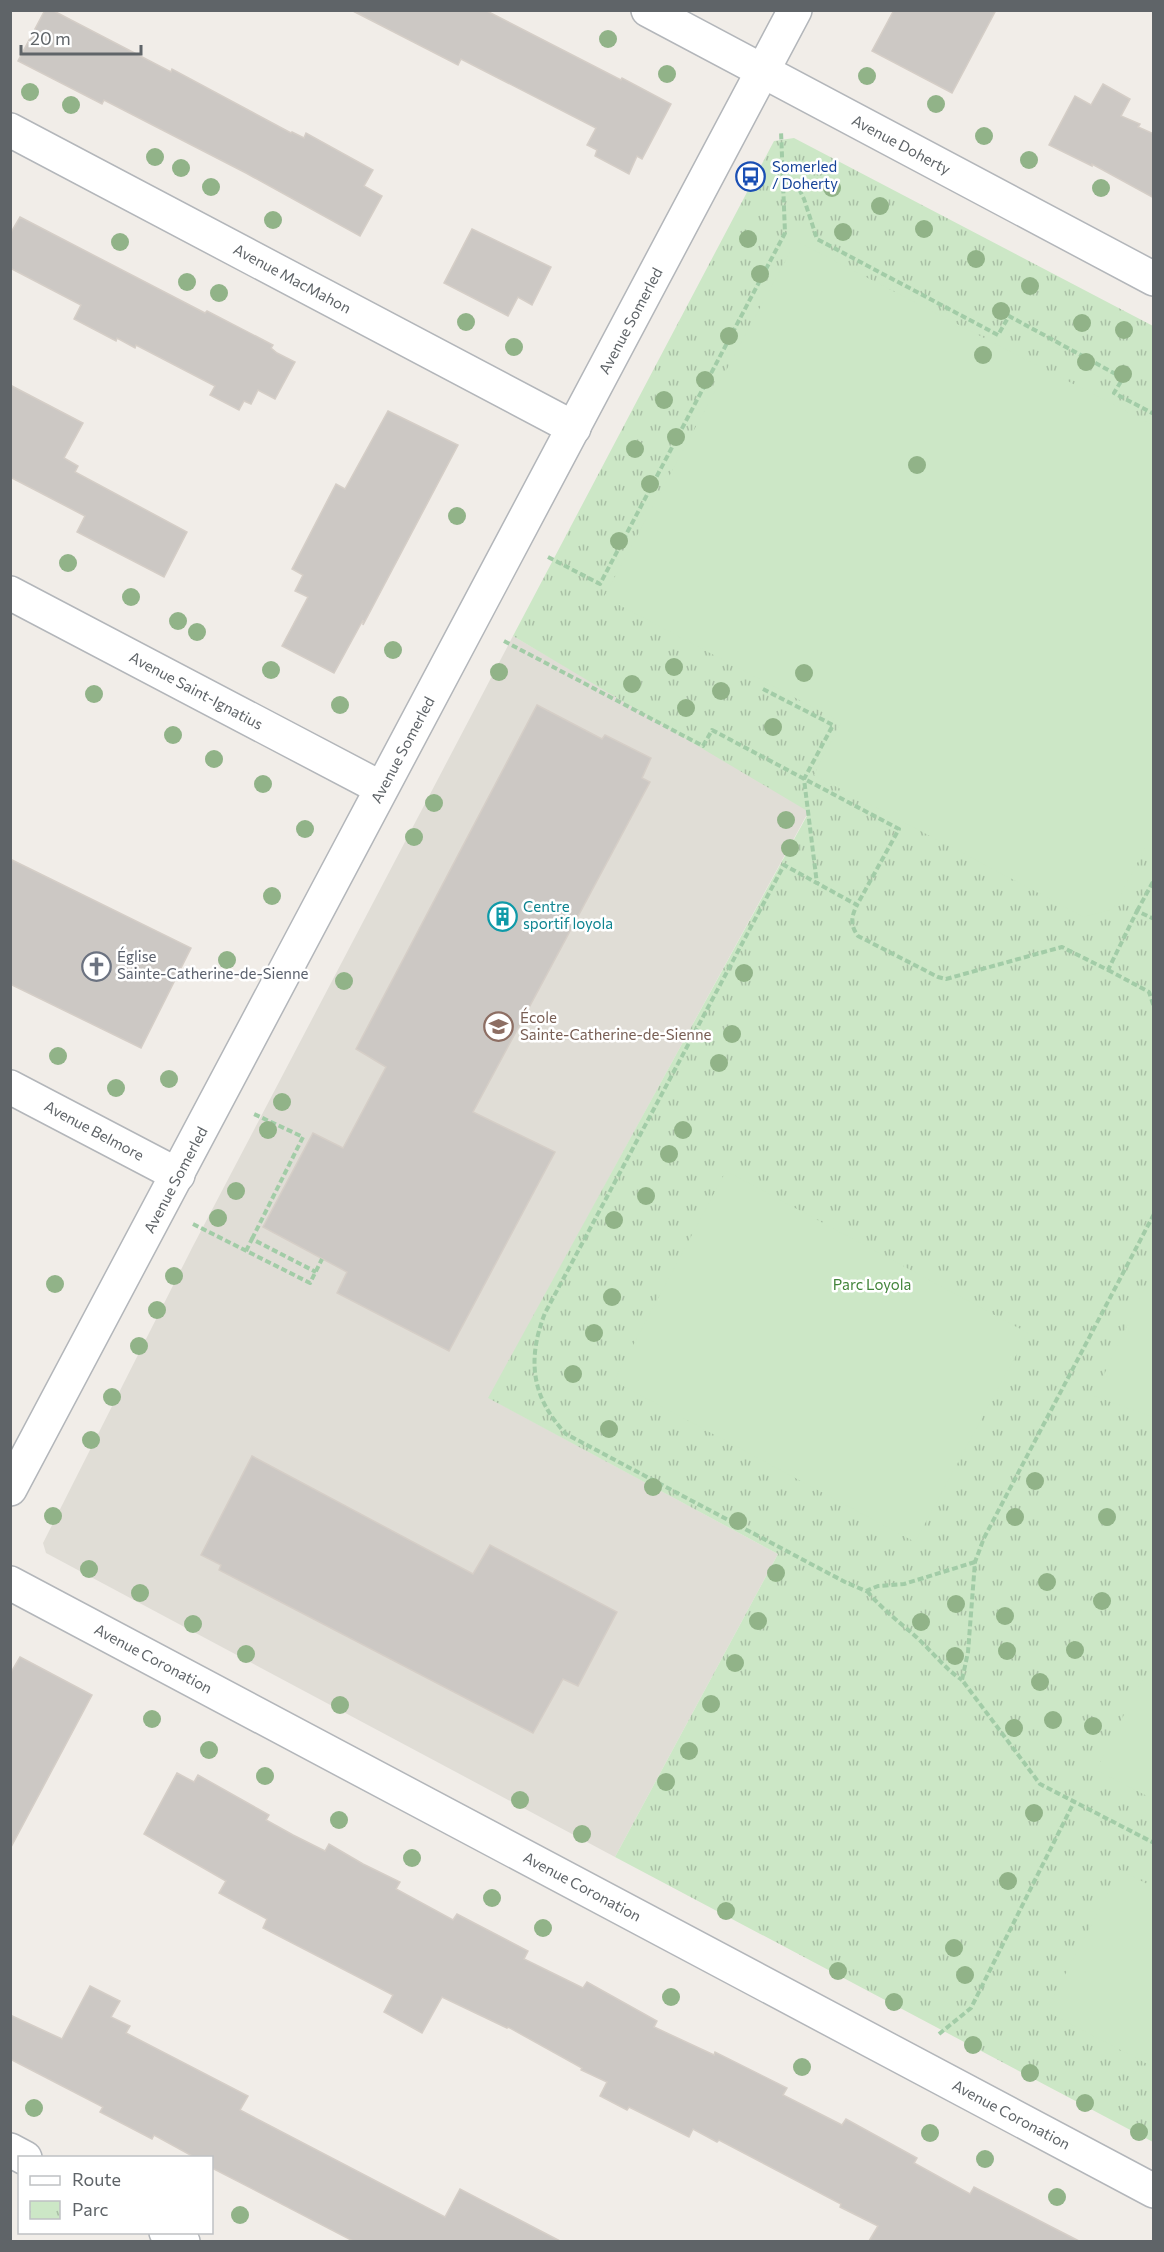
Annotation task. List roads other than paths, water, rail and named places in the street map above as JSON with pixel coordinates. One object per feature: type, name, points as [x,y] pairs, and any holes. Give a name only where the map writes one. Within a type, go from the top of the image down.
[{"type":"street","name":"Avenue Doherty","points":[[648,10],[1154,279]]},
{"type":"street","name":"Avenue Somerled","points":[[10,1489],[795,10]]},
{"type":"street","name":"Avenue MacMahon","points":[[10,130],[574,428]]},
{"type":"street","name":"Avenue Saint-Ignatius","points":[[10,593],[381,788]]},
{"type":"street","name":"Avenue Belmore","points":[[10,1087],[178,1175]]},
{"type":"street","name":"Avenue Coronation","points":[[10,1583],[1154,2191]]},
{"type":"place","name":"Somerled / Doherty","points":[[751,176]]},
{"type":"place","name":"Centre sportif loyola","points":[[502,916]]},
{"type":"place","name":"Église Sainte-Catherine-de-Sienne","points":[[96,966]]},
{"type":"place","name":"École Sainte-Catherine-de-Sienne","points":[[499,1027]]},
{"type":"park label","name":"Parc Loyola","points":[[872,1285]]}]
